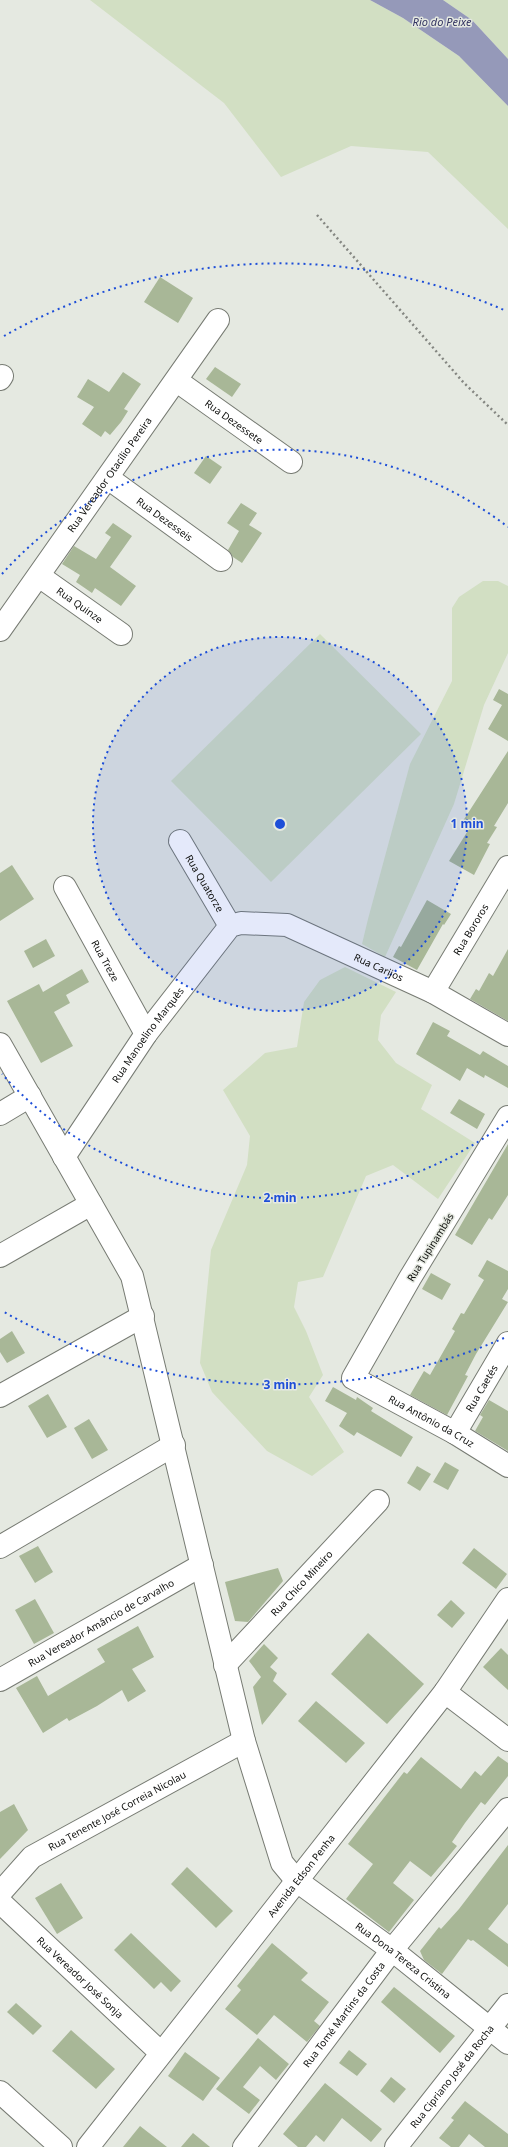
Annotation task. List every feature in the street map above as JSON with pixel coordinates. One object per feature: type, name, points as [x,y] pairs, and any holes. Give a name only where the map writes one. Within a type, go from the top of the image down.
[{"type":"street","name":"Rua Vereador Otacílio Pereira","points":[[0,630],[218,320]]},
{"type":"street","name":"Rua Dezessete","points":[[177,380],[291,462]]},
{"type":"street","name":"Rua Dezesseis","points":[[108,478],[221,560]]},
{"type":"street","name":"Rua Quinze","points":[[39,576],[120,634]]},
{"type":"street","name":"Rua Quatorze","points":[[180,841],[235,924]]},
{"type":"street","name":"Rua Bororos","points":[[433,992],[508,868]]},
{"type":"street","name":"Rua Treze","points":[[65,887],[146,1034]]},
{"type":"street","name":"Rua Carijos","points":[[235,924],[287,925],[433,992],[508,1035]]},
{"type":"street","name":"Rua Manoelino Marquês","points":[[64,1157],[146,1034],[235,924]]},
{"type":"street","name":"Rua Dona Tereza Cristina","points":[[0,1044],[132,1276],[143,1316],[244,1741],[282,1862],[297,1881],[392,1950],[508,2043]]},
{"type":"street","points":[[0,1114],[30,1096]]},
{"type":"street","name":"Rua Tupinambás","points":[[353,1378],[410,1278],[508,1117]]},
{"type":"street","points":[[0,1256],[91,1204]]},
{"type":"street","points":[[0,1396],[143,1316]]},
{"type":"street","name":"Rua Caetés","points":[[455,1433],[508,1343]]},
{"type":"street","name":"Rua Antônio da Cruz","points":[[353,1378],[455,1433],[508,1466]]},
{"type":"street","points":[[0,1546],[174,1445]]},
{"type":"street","name":"Rua Chico Mineiro","points":[[225,1665],[378,1501]]},
{"type":"street","name":"Rua Vereador Amâncio de Carvalho","points":[[0,1680],[202,1565]]},
{"type":"street","name":"Avenida Edson Penha","points":[[88,2147],[445,1692],[508,1599]]},
{"type":"street","points":[[445,1692],[508,1740]]},
{"type":"street","name":"Rua Tenente José Correia Nicolau","points":[[0,1893],[32,1857],[244,1741]]},
{"type":"street","name":"Rua Tomé Martins da Costa","points":[[244,2147],[392,1950],[508,1809]]},
{"type":"street","name":"Rua Vereador José Sonja","points":[[0,1902],[161,2053]]},
{"type":"street","name":"Rua Cipriano José da Rocha","points":[[396,2147],[508,2005]]},
{"type":"street","points":[[0,2092],[61,2147]]},
{"type":"path","points":[[317,215],[464,382],[508,425]]},
{"type":"green space","points":[[90,0],[370,0],[403,18],[459,56],[508,106],[508,229],[428,152],[351,146],[281,177],[224,103]]},
{"type":"green space","points":[[443,0],[508,0],[508,59],[472,20]]},
{"type":"green space","points":[[483,581],[498,581],[508,586],[508,653],[484,705],[454,804],[385,957],[362,944],[368,919],[410,764],[452,681],[452,608],[459,597]]},
{"type":"green space","points":[[320,634],[421,734],[271,882],[171,781]]},
{"type":"green space","points":[[345,967],[396,992],[381,1015],[378,1040],[396,1063],[432,1085],[421,1109],[475,1143],[438,1199],[393,1165],[366,1176],[323,1277],[298,1282],[294,1307],[306,1331],[323,1375],[309,1397],[344,1452],[312,1476],[267,1451],[212,1392],[200,1363],[211,1250],[247,1165],[250,1136],[223,1090],[265,1053],[297,1047],[304,1002],[320,980]]},
{"type":"water","name":"Rio do Peixe","points":[[370,0],[443,0],[472,20],[508,59],[508,106],[459,56],[403,18]]},
{"type":"building","points":[[160,277],[193,298],[178,323],[144,302]]},
{"type":"building","points":[[215,367],[241,384],[232,397],[206,379]]},
{"type":"building","points":[[123,372],[141,384],[124,409],[128,411],[121,422],[110,435],[105,431],[101,437],[82,424],[94,407],[77,397],[88,379],[109,392]]},
{"type":"building","points":[[206,456],[222,467],[210,484],[194,473]]},
{"type":"building","points":[[241,503],[257,513],[249,525],[262,533],[242,563],[233,557],[228,550],[239,531],[227,523]]},
{"type":"building","points":[[113,523],[132,536],[110,567],[136,586],[121,606],[95,588],[92,593],[76,582],[80,575],[62,564],[74,546],[96,559],[111,537],[105,533]]},
{"type":"building","points":[[499,689],[508,694],[508,741],[488,729],[502,705],[493,700]]},
{"type":"building","points":[[508,751],[508,803],[494,826],[497,827],[487,843],[490,844],[474,875],[449,861],[469,829],[461,824]]},
{"type":"building","points":[[12,865],[34,899],[0,921],[0,873]]},
{"type":"building","points":[[427,900],[451,914],[444,925],[443,924],[417,970],[393,957],[399,946],[401,947]]},
{"type":"building","points":[[46,939],[55,956],[33,968],[24,951]]},
{"type":"building","points":[[508,949],[508,1021],[470,999],[476,989],[479,991],[489,973],[493,976]]},
{"type":"building","points":[[82,969],[89,982],[66,995],[70,1003],[54,1012],[73,1046],[41,1063],[7,1001],[39,984],[43,992]]},
{"type":"building","points":[[433,1022],[450,1031],[447,1036],[480,1055],[483,1051],[508,1066],[508,1088],[485,1075],[484,1078],[467,1068],[460,1081],[416,1054]]},
{"type":"building","points":[[459,1099],[485,1114],[477,1129],[450,1113]]},
{"type":"building","points":[[508,1144],[508,1195],[492,1220],[489,1218],[472,1245],[455,1235]]},
{"type":"building","points":[[487,1260],[508,1271],[508,1289],[502,1299],[508,1302],[476,1354],[465,1375],[468,1376],[447,1415],[410,1395],[424,1371],[430,1375],[455,1331],[452,1329],[461,1313],[464,1314],[484,1280],[478,1276]]},
{"type":"building","points":[[431,1273],[451,1284],[442,1300],[422,1289]]},
{"type":"building","points":[[12,1331],[25,1353],[7,1363],[0,1352],[0,1339]]},
{"type":"building","points":[[333,1387],[356,1400],[357,1397],[373,1408],[371,1411],[413,1437],[401,1457],[357,1432],[354,1436],[339,1426],[347,1413],[325,1401]]},
{"type":"building","points":[[48,1394],[67,1427],[47,1438],[28,1406]]},
{"type":"building","points":[[489,1400],[508,1411],[508,1451],[475,1431],[483,1417],[480,1415]]},
{"type":"building","points":[[89,1419],[108,1450],[92,1459],[74,1428]]},
{"type":"building","points":[[445,1462],[459,1470],[448,1490],[433,1482]]},
{"type":"building","points":[[417,1466],[431,1474],[420,1491],[407,1483]]},
{"type":"building","points":[[38,1546],[53,1572],[35,1583],[19,1556]]},
{"type":"building","points":[[474,1548],[507,1574],[496,1589],[462,1563]]},
{"type":"building","points":[[278,1568],[283,1581],[248,1622],[235,1621],[225,1582]]},
{"type":"building","points":[[35,1599],[54,1633],[34,1644],[15,1610]]},
{"type":"building","points":[[451,1600],[465,1613],[452,1628],[437,1615]]},
{"type":"building","points":[[138,1626],[154,1657],[132,1669],[146,1691],[128,1702],[122,1690],[97,1706],[69,1721],[67,1718],[43,1733],[16,1688],[37,1676],[48,1696],[105,1662],[97,1649]]},
{"type":"building","points":[[368,1633],[424,1684],[387,1724],[331,1674]]},
{"type":"building","points":[[264,1644],[278,1658],[270,1667],[277,1673],[273,1681],[287,1694],[262,1725],[253,1687],[261,1677],[249,1661]]},
{"type":"building","points":[[501,1648],[508,1655],[508,1690],[483,1667]]},
{"type":"building","points":[[316,1701],[365,1743],[346,1763],[298,1721]]},
{"type":"building","points":[[498,1756],[508,1763],[508,1776],[485,1805],[481,1802],[465,1823],[452,1842],[457,1846],[448,1857],[431,1877],[410,1861],[393,1883],[414,1900],[389,1932],[346,1899],[373,1864],[348,1844],[404,1772],[407,1774],[421,1757],[461,1789],[475,1771],[481,1776]]},
{"type":"building","points":[[14,1804],[28,1830],[0,1859],[0,1812]]},
{"type":"building","points":[[508,1845],[508,1904],[488,1929],[508,1944],[508,1967],[473,1940],[471,1941],[468,1939],[442,1974],[424,1960],[420,1951],[439,1927],[441,1929],[459,1909]]},
{"type":"building","points":[[187,1867],[233,1911],[216,1928],[171,1884]]},
{"type":"building","points":[[61,1883],[83,1918],[57,1934],[35,1898]]},
{"type":"building","points":[[131,1933],[181,1981],[171,1992],[161,1982],[154,1989],[114,1950]]},
{"type":"building","points":[[272,1943],[308,1973],[301,1980],[329,2002],[314,2021],[320,2026],[307,2042],[274,2015],[257,2035],[225,2009],[241,1990],[237,1986]]},
{"type":"building","points":[[394,1987],[455,2036],[440,2053],[381,2002]]},
{"type":"building","points":[[16,2003],[42,2026],[33,2035],[7,2012]]},
{"type":"building","points":[[71,2030],[115,2069],[96,2089],[52,2051]]},
{"type":"building","points":[[258,2038],[289,2064],[276,2080],[260,2066],[243,2087],[260,2100],[249,2114],[216,2089]]},
{"type":"building","points":[[349,2050],[367,2064],[357,2076],[339,2063]]},
{"type":"building","points":[[185,2052],[220,2078],[203,2101],[168,2076]]},
{"type":"building","points":[[391,2077],[406,2089],[394,2103],[380,2091]]},
{"type":"building","points":[[325,2083],[382,2129],[371,2142],[342,2118],[324,2142],[316,2135],[306,2147],[298,2147],[283,2134]]},
{"type":"building","points":[[465,2101],[508,2134],[508,2147],[485,2147],[469,2134],[459,2147],[451,2147],[439,2138],[454,2120],[451,2118]]},
{"type":"building","points":[[140,2126],[167,2147],[123,2147]]},
{"type":"building","points":[[193,2133],[210,2147],[181,2147]]}]
